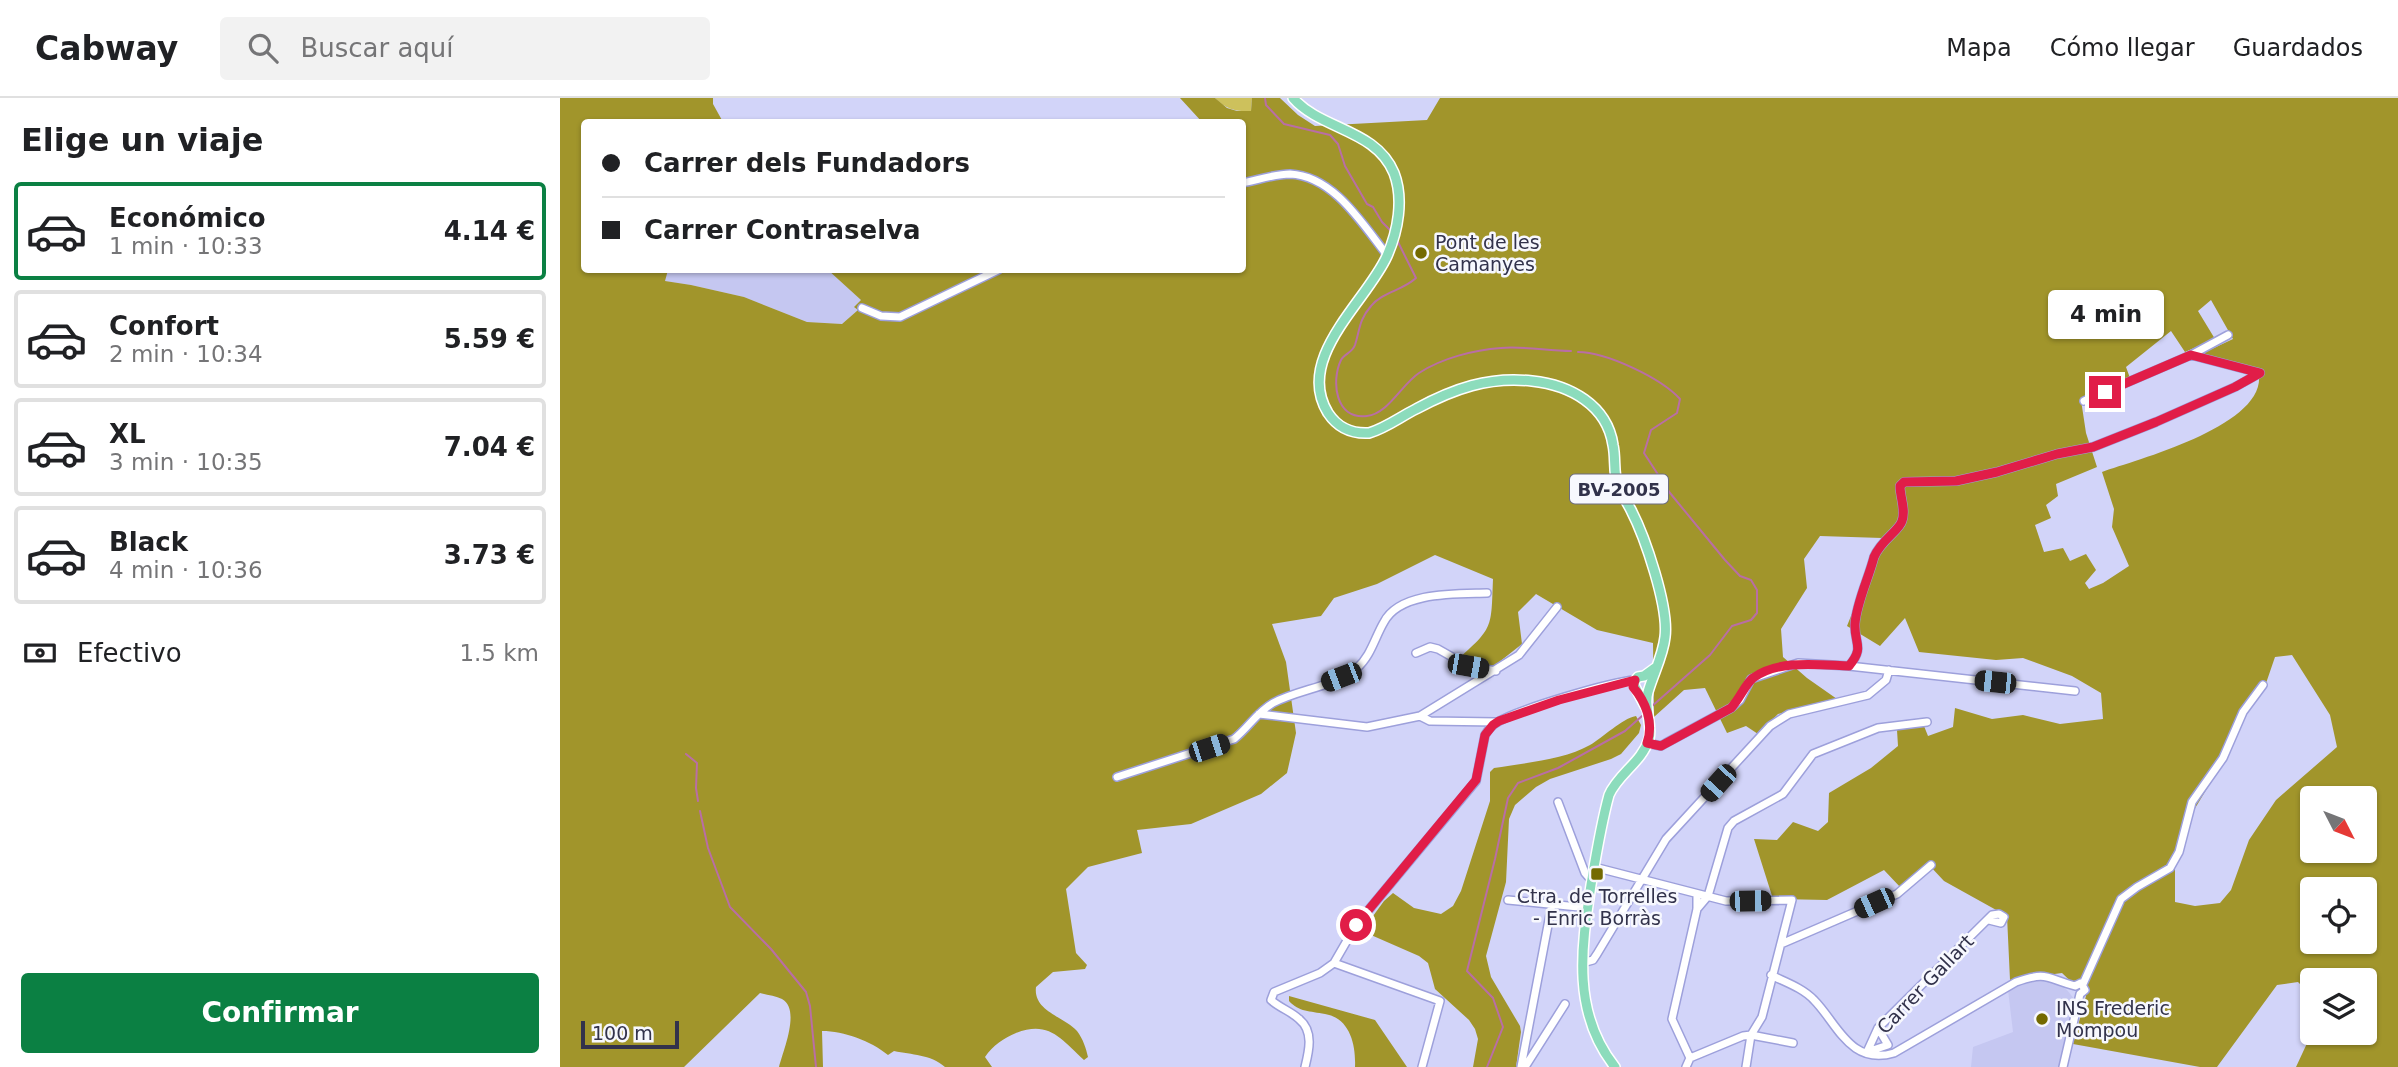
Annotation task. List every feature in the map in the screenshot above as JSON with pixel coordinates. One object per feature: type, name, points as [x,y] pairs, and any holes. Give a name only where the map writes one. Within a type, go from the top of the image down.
[{"type":"main road","name":"BV-2005","points":[[1293,98],[1318,118],[1363,139],[1383,156],[1392,169],[1398,190],[1396,228],[1387,255],[1327,350],[1320,384],[1329,413],[1346,430],[1369,433],[1465,386],[1499,379],[1537,382],[1570,392],[1591,403],[1608,426],[1614,447],[1617,482],[1638,526],[1662,604],[1666,633],[1656,668],[1644,682],[1644,693],[1638,692],[1647,710]]},
{"type":"main road","name":"BV-2005","points":[[1644,682],[1650,731],[1647,743]]},
{"type":"main road","points":[[1615,1067],[1594,1034],[1582,963],[1594,867],[1609,795],[1614,784],[1643,752],[1647,743]]},
{"type":"street","points":[[1246,182],[1290,174],[1313,180],[1340,198],[1352,210],[1374,234],[1387,255]]},
{"type":"street","points":[[863,308],[881,316],[900,317],[992,273]]},
{"type":"street","points":[[2084,401],[2191,355],[2228,335]]},
{"type":"street","points":[[1849,666],[1858,656],[1855,624],[1874,557],[1878,547],[1902,523],[1900,486],[1904,482],[1956,481],[2093,447],[2235,387],[2260,373],[2191,355]]},
{"type":"street","points":[[1116,777],[1234,740],[1258,714],[1273,703],[1341,677],[1357,668],[1368,655],[1385,619],[1421,597],[1488,593]]},
{"type":"street","points":[[1258,714],[1367,727],[1420,716],[1519,655],[1557,607]]},
{"type":"street","points":[[1416,653],[1430,647],[1468,666],[1497,671]]},
{"type":"street","points":[[1647,743],[1656,746],[1666,743],[1731,708],[1740,699],[1751,679],[1765,672],[1798,663],[1889,670],[2075,691]]},
{"type":"street","points":[[1582,963],[1593,960],[1666,839],[1770,726],[1789,714],[1868,695],[1886,680],[1889,670]]},
{"type":"street","points":[[1420,716],[1430,721],[1499,721],[1559,700],[1644,682]]},
{"type":"street","points":[[2079,985],[2121,899],[2170,868],[2179,852],[2192,802],[2223,758],[2243,712],[2263,685]]},
{"type":"street","points":[[1305,1067],[1310,1036],[1300,1019],[1282,1010],[1271,1000],[1274,992],[1320,973],[1334,962],[1356,925],[1476,780],[1485,735],[1499,721]]},
{"type":"street","points":[[1697,909],[1709,896],[1728,828],[1734,821],[1783,794],[1813,754],[1878,728],[1927,722]]},
{"type":"street","points":[[1558,802],[1585,873],[1592,881]]},
{"type":"street","points":[[1782,944],[1896,894],[1931,865]]},
{"type":"street","points":[[1594,867],[1727,901],[1792,900],[1762,1017],[1751,1035],[1746,1067]]},
{"type":"street","points":[[1690,1058],[1672,1019],[1672,1010],[1697,909],[1697,894]]},
{"type":"street","points":[[1508,900],[1588,908]]},
{"type":"street","points":[[1523,1067],[1552,904]]},
{"type":"street","name":"Carrer Gallart","points":[[1867,1052],[1878,1028],[1989,920]]},
{"type":"street","points":[[1334,962],[1440,1001],[1422,1067]]},
{"type":"street","points":[[1771,975],[1813,999],[1841,1037],[1855,1048],[1882,1056],[1894,1053],[2015,982],[2047,975],[2079,985],[2085,990],[2080,994],[2063,1067]]},
{"type":"street","points":[[1523,1067],[1565,1004]]},
{"type":"street","points":[[1867,1052],[1888,1045],[1878,1028]]},
{"type":"street","points":[[1686,1067],[1690,1058],[1751,1035],[1793,1042]]},
{"type":"shaded area","points":[[560,98],[713,98],[713,104],[721,119],[581,119],[581,273],[667,273],[665,281],[744,297],[807,322],[842,324],[858,310],[854,307],[861,300],[831,273],[1246,273],[1246,119],[1199,119],[1180,98],[1215,98],[1227,108],[1251,111],[1252,98],[1280,98],[1315,126],[1427,120],[1440,98],[2398,98],[2398,1067],[2296,1067],[2306,1045],[2377,1045],[2377,968],[2300,968],[2300,984],[2277,985],[2217,1067],[2200,1067],[2073,1044],[2086,996],[2062,973],[2010,980],[2007,916],[1944,881],[1929,865],[1901,888],[1884,870],[1827,900],[1773,899],[1754,839],[1777,840],[1793,822],[1818,831],[1828,822],[1829,793],[1871,768],[1898,746],[1897,730],[1924,726],[1928,736],[1953,727],[1955,708],[1992,719],[2023,715],[2060,724],[2103,719],[2101,693],[2072,676],[2023,658],[1996,660],[1919,652],[1905,618],[1880,646],[1847,626],[1882,538],[1820,536],[1804,559],[1807,588],[1781,629],[1783,657],[1837,699],[1778,714],[1758,734],[1746,726],[1727,733],[1705,688],[1684,690],[1654,717],[1653,643],[1597,630],[1536,594],[1518,612],[1522,644],[1489,670],[1456,661],[1478,641],[1488,626],[1493,579],[1435,555],[1377,584],[1334,598],[1321,616],[1272,624],[1286,662],[1296,733],[1287,773],[1261,794],[1191,824],[1137,830],[1142,853],[1088,867],[1066,889],[1076,953],[1087,965],[1085,969],[1053,972],[1036,987],[1036,995],[1044,1008],[1077,1031],[1088,1057],[1084,1060],[1054,1034],[1037,1029],[1016,1033],[995,1045],[985,1057],[992,1067],[945,1067],[921,1056],[894,1051],[888,1055],[857,1038],[822,1031],[823,1067],[779,1067],[789,1031],[790,1012],[782,999],[760,993],[684,1067],[560,1067]],"holes":[[[2211,300],[2233,339],[2199,355],[2258,370],[2257,389],[2245,407],[2225,423],[2200,436],[2102,472],[2114,509],[2112,527],[2129,566],[2089,589],[2085,583],[2096,570],[2086,554],[2070,561],[2063,548],[2044,552],[2035,525],[2051,518],[2046,505],[2058,496],[2056,484],[2097,467],[2086,433],[2081,400],[2130,378],[2126,367],[2171,331],[2185,352],[2215,339],[2198,311]],[[2292,655],[2330,715],[2337,747],[2276,800],[2249,840],[2231,890],[2220,903],[2195,906],[2175,902],[2175,865],[2184,847],[2191,815],[2232,747],[2246,715],[2263,692],[2275,657]]]},
{"type":"shaded area","points":[[1215,98],[1252,98],[1251,111],[1232,109]]},
{"type":"shaded area","points":[[667,273],[831,273],[861,300],[858,310],[842,324],[807,322],[744,297],[664,281]]},
{"type":"shaded area","points":[[1636,716],[1641,725],[1639,733],[1621,754],[1550,779],[1515,805],[1509,819],[1506,882],[1486,956],[1491,977],[1520,1026],[1516,1067],[1473,1067],[1478,1039],[1475,1029],[1469,1020],[1435,989],[1428,963],[1419,956],[1371,935],[1366,932],[1365,927],[1393,893],[1414,908],[1441,914],[1453,906],[1461,891],[1490,801],[1490,772],[1494,768],[1543,760],[1580,750]]},
{"type":"shaded area","name":"INS Frederic Mompou","points":[[2037,980],[2056,983],[2067,990],[2075,1000],[2059,1067],[1971,1067],[1973,1047],[2013,1032],[2008,990]]},
{"type":"shaded area","points":[[1289,996],[1375,1020],[1407,1067],[1355,1067],[1353,1042],[1346,1027],[1334,1017],[1297,1007],[1289,1001]]},
{"type":"waterway","points":[[1265,98],[1266,105],[1284,124],[1330,135],[1338,144],[1345,166],[1367,204],[1373,207],[1392,232]]},
{"type":"waterway","points":[[1397,240],[1416,278],[1371,306],[1362,320],[1354,348],[1341,360],[1336,388],[1342,406],[1348,412],[1356,416],[1375,414],[1419,373],[1458,356],[1510,348],[1571,351]]},
{"type":"waterway","points":[[1578,352],[1618,361],[1647,375],[1680,399],[1677,413],[1651,430],[1644,453],[1670,493],[1725,560],[1740,576],[1751,580],[1757,590],[1757,613],[1751,620],[1732,626],[1710,655],[1651,707]]},
{"type":"waterway","points":[[1487,1067],[1503,1027],[1493,998],[1467,971],[1508,798],[1518,783],[1558,768],[1625,731],[1642,716]]},
{"type":"waterway","points":[[686,754],[697,763],[698,801]]},
{"type":"waterway","points":[[700,811],[708,848],[730,907],[771,949],[806,992],[810,1006],[816,1067]]},
{"type":"place","name":"Pont de les Camanyes","points":[[1421,253]]},
{"type":"place","name":"Ctra. de Torrelles - Enric Borràs","points":[[1597,874]]},
{"type":"place","name":"INS Frederic Mompou","points":[[2042,1019]]},
{"type":"route","points":[[1356,925],[1476,780],[1485,735],[1499,721],[1559,700],[1635,680],[1633,687],[1647,710],[1650,722],[1647,743],[1661,746],[1731,708],[1740,699],[1751,679],[1765,672],[1798,663],[1849,666],[1858,656],[1855,624],[1874,557],[1886,537],[1902,523],[1900,486],[1904,482],[1956,481],[2093,447],[2235,387],[2260,373],[2191,355],[2105,392]]}]
